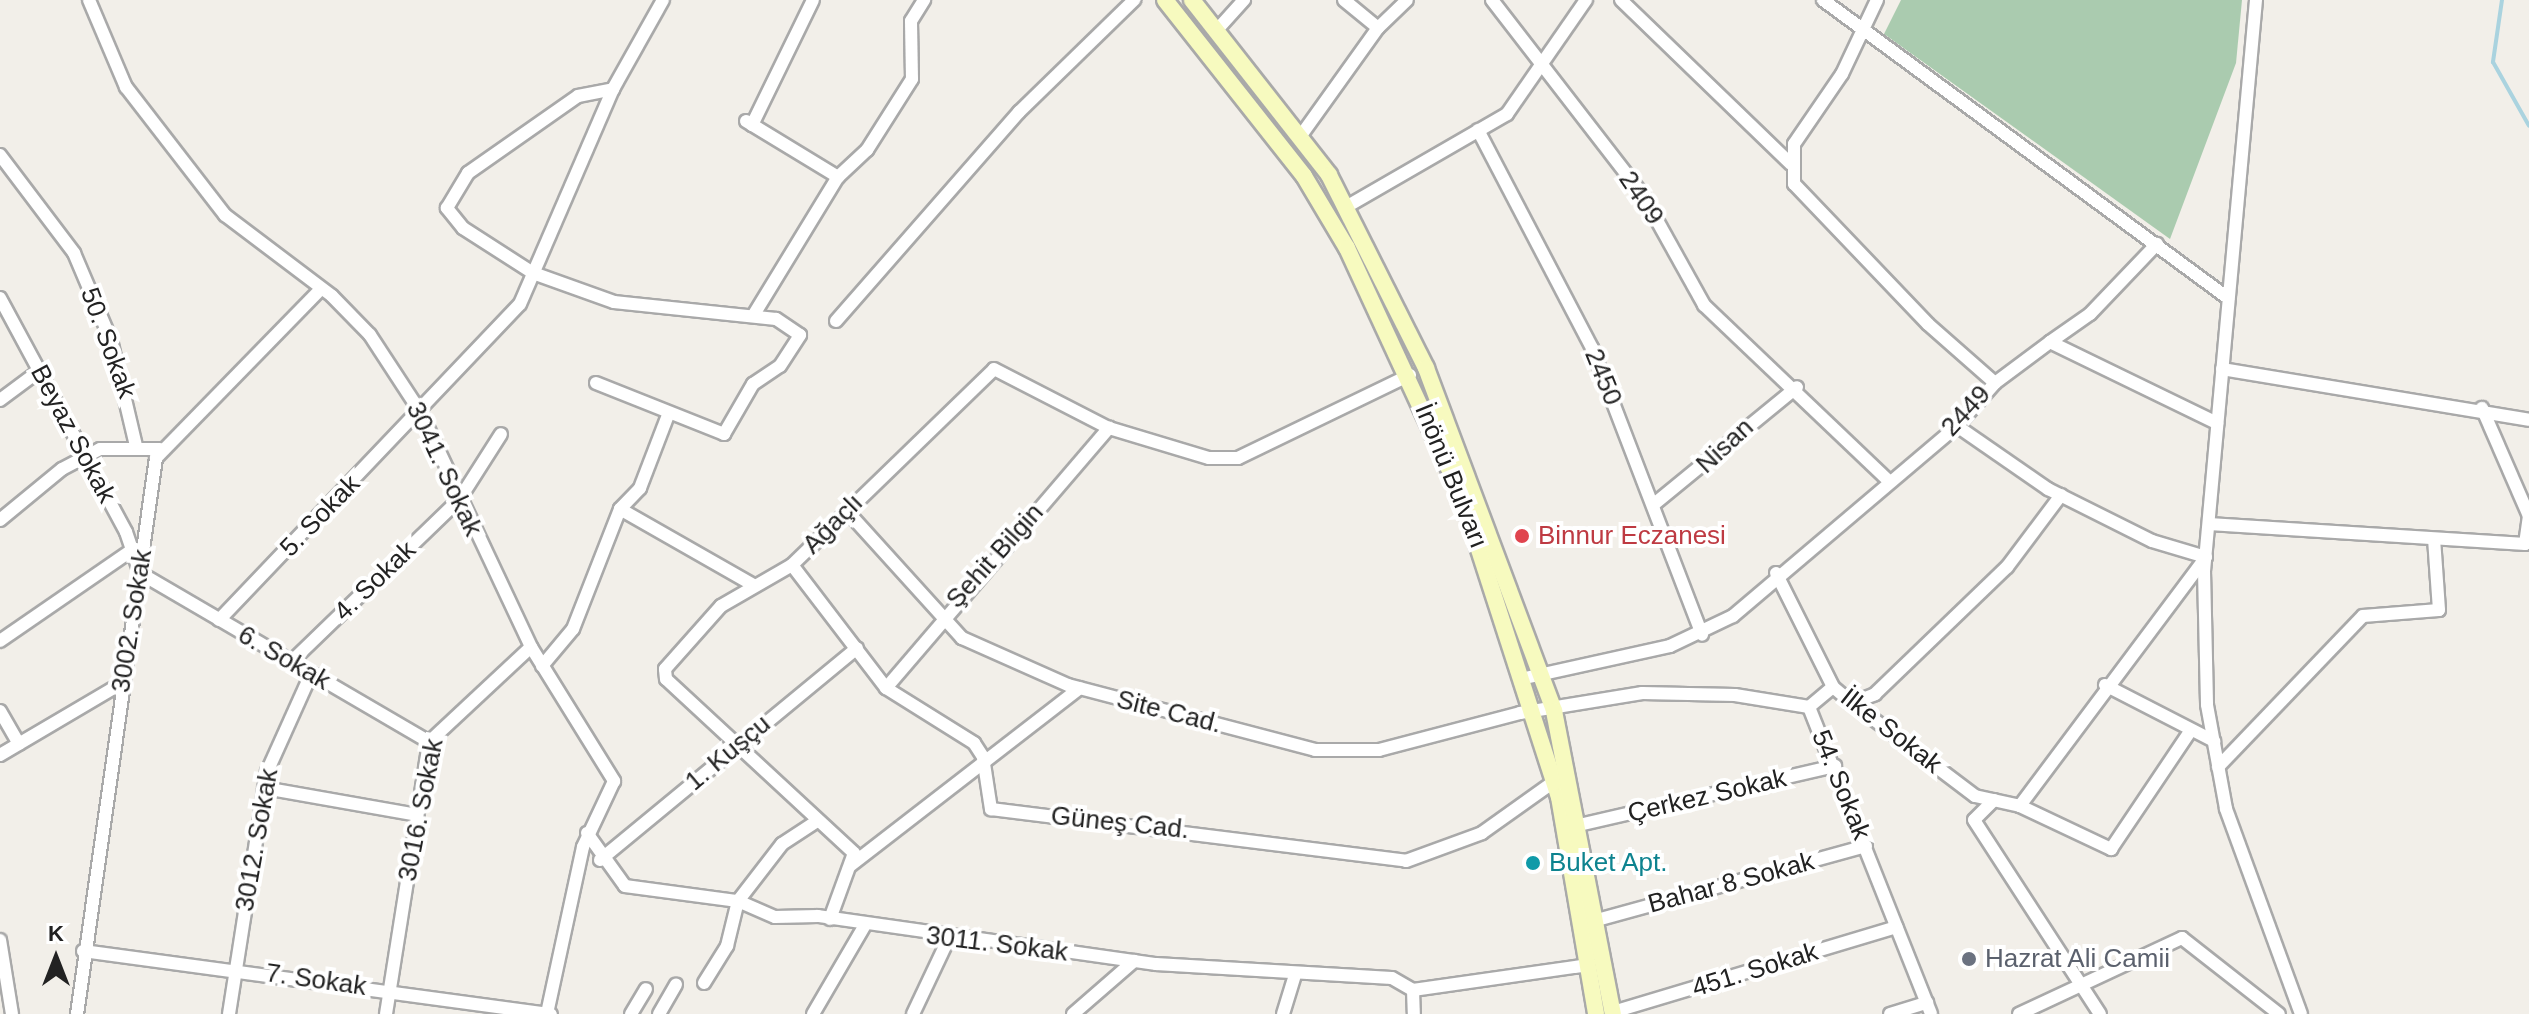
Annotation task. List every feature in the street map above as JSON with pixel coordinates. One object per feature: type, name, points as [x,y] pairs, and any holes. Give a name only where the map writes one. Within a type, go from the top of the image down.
[{"type":"main road","name":"İnönü Bulvarı","points":[[1165,0],[1304,176],[1410,375],[1533,676],[1554,711],[1597,920],[1607,1013]]},
{"type":"main road","name":"İnönü Bulvarı","points":[[1192,0],[1302,134],[1346,207],[1426,368],[1533,676],[1535,710],[1555,781],[1588,965],[1607,1013]]},
{"type":"street","name":"3041. Sokak","points":[[89,0],[126,87],[225,215],[318,292],[332,296],[370,335],[421,413],[459,500],[531,647],[614,781],[587,833],[549,1013]]},
{"type":"street","name":"5. Sokak","points":[[219,620],[421,413],[520,304],[613,89],[663,0]]},
{"type":"street","points":[[813,0],[749,123],[838,177]]},
{"type":"street","points":[[753,316],[838,177],[867,150],[912,79],[911,21],[924,0]]},
{"type":"street","points":[[836,321],[1019,112],[1134,0]]},
{"type":"street","points":[[1216,31],[1244,0]]},
{"type":"street","points":[[1344,0],[1378,28]]},
{"type":"street","points":[[1302,134],[1378,28],[1407,0]]},
{"type":"street","name":"2409","points":[[1492,0],[1542,69],[1644,197],[1704,305],[1797,387],[1889,481]]},
{"type":"street","points":[[1346,207],[1507,114],[1542,69],[1586,0]]},
{"type":"street","points":[[1621,0],[1791,164],[1804,124],[1863,32],[1877,0]]},
{"type":"street","points":[[1823,0],[2228,298]]},
{"type":"street","points":[[2256,0],[2206,557],[2214,741],[2226,809],[2301,1014]]},
{"type":"street","points":[[596,383],[668,415],[724,434],[753,384],[780,366],[800,335],[776,319],[614,302],[533,273],[463,228],[447,208],[448,197],[468,173],[578,96],[613,89]]},
{"type":"street","name":"2450","points":[[1478,130],[1592,348],[1702,635]]},
{"type":"street","name":"50. Sokak","points":[[0,155],[74,253],[111,340],[136,446]]},
{"type":"street","name":"2449","points":[[1533,676],[1702,635],[1957,426],[1995,383],[1810,205],[1791,164]]},
{"type":"street","points":[[1995,383],[2090,314],[2157,244]]},
{"type":"street","points":[[0,520],[85,457],[136,446],[160,449],[318,292]]},
{"type":"street","name":"Beyaz Sokak","points":[[0,298],[126,532],[129,552],[140,573]]},
{"type":"street","points":[[2050,342],[2217,423]]},
{"type":"street","name":"Ağaçlı","points":[[736,744],[666,679],[665,669],[721,606],[792,565],[994,369],[1109,428]]},
{"type":"street","points":[[2222,369],[2482,408],[2529,420]]},
{"type":"street","points":[[0,400],[39,371]]},
{"type":"street","points":[[1109,428],[1209,458],[1238,458],[1410,375]]},
{"type":"street","name":"Nisan","points":[[1653,505],[1797,387]]},
{"type":"street","points":[[2209,524],[2525,544],[2529,516],[2482,408]]},
{"type":"street","points":[[542,666],[573,629],[620,509],[640,488],[668,415]]},
{"type":"street","points":[[1957,426],[2061,495],[2152,541],[2206,557]]},
{"type":"street","name":"Şehit Bilgin","points":[[886,688],[944,611],[1109,428]]},
{"type":"street","name":"4. Sokak","points":[[291,662],[459,500],[501,434]]},
{"type":"street","name":"3002. Sokak","points":[[77,1014],[83,951],[122,683],[160,449]]},
{"type":"street","points":[[1852,703],[1875,694],[2007,567],[2061,495]]},
{"type":"street","points":[[620,509],[755,586]]},
{"type":"street","name":"Site Cad.","points":[[846,510],[944,611],[962,638],[1080,688],[1315,750],[1379,750],[1535,710],[1554,711]]},
{"type":"street","points":[[2218,767],[2363,616],[2439,610],[2434,539]]},
{"type":"street","points":[[0,641],[129,552]]},
{"type":"street","points":[[2020,806],[2105,685],[2206,557]]},
{"type":"street","points":[[792,565],[886,688],[974,743],[983,757]]},
{"type":"street","name":"6. Sokak","points":[[140,573],[429,742]]},
{"type":"street","name":"İlke Sokak","points":[[1776,573],[1833,687],[1852,703],[1975,796],[2020,806],[2111,849],[2191,730]]},
{"type":"street","name":"3016. Sokak","points":[[386,1014],[429,742],[531,647]]},
{"type":"street","name":"1. Kuşçu","points":[[600,860],[736,744],[857,648]]},
{"type":"street","name":"3012. Sokak","points":[[229,1014],[264,788],[277,742],[311,674]]},
{"type":"street","points":[[0,755],[122,683]]},
{"type":"street","points":[[2105,685],[2214,741]]},
{"type":"street","points":[[1809,707],[1833,687]]},
{"type":"street","points":[[851,865],[983,757],[1080,688]]},
{"type":"street","name":"54. Sokak","points":[[1554,711],[1642,693],[1735,695],[1809,707],[1929,1008]]},
{"type":"street","points":[[0,711],[19,744]]},
{"type":"street","points":[[736,744],[854,853],[830,919]]},
{"type":"street","name":"Güneş Cad.","points":[[983,757],[991,809],[1406,861],[1482,833],[1555,781]]},
{"type":"street","name":"Çerkez Sokak","points":[[1579,825],[1835,766]]},
{"type":"street","points":[[264,788],[417,815]]},
{"type":"street","points":[[1994,800],[1974,820],[2100,1014]]},
{"type":"street","points":[[704,983],[727,946],[738,901],[782,844],[817,821]]},
{"type":"street","name":"3011. Sokak","points":[[587,833],[600,860],[625,886],[738,901],[775,917],[830,919],[949,938],[1134,961],[1295,975],[1392,978],[1413,990]]},
{"type":"street","name":"Bahar 8 Sokak","points":[[1597,920],[1866,846]]},
{"type":"street","points":[[813,1014],[865,925]]},
{"type":"street","name":"451. Sokak","points":[[1607,1013],[1897,927]]},
{"type":"street","points":[[913,1014],[949,938]]},
{"type":"street","points":[[2019,1014],[2182,938],[2279,1014]]},
{"type":"street","points":[[0,940],[12,1014]]},
{"type":"street","name":"7. Sokak","points":[[83,951],[549,1013]]},
{"type":"street","points":[[1073,1014],[1134,961]]},
{"type":"street","points":[[1414,1014],[1413,990],[1588,965]]},
{"type":"street","points":[[1283,1014],[1295,975]]},
{"type":"street","points":[[659,1014],[676,985]]},
{"type":"street","points":[[631,1014],[646,989]]},
{"type":"street","points":[[1890,1014],[1929,1008]]},
{"type":"green space","points":[[1901,0],[2242,0],[2236,63],[2170,239],[1884,34]]},
{"type":"waterway","points":[[2502,0],[2493,62],[2529,126]]},
{"type":"place","name":"Binnur Eczanesi","points":[[1522,536]]},
{"type":"place","name":"Buket Apt.","points":[[1533,863]]},
{"type":"place","name":"Hazrat Ali Camii","points":[[1969,959]]}]
